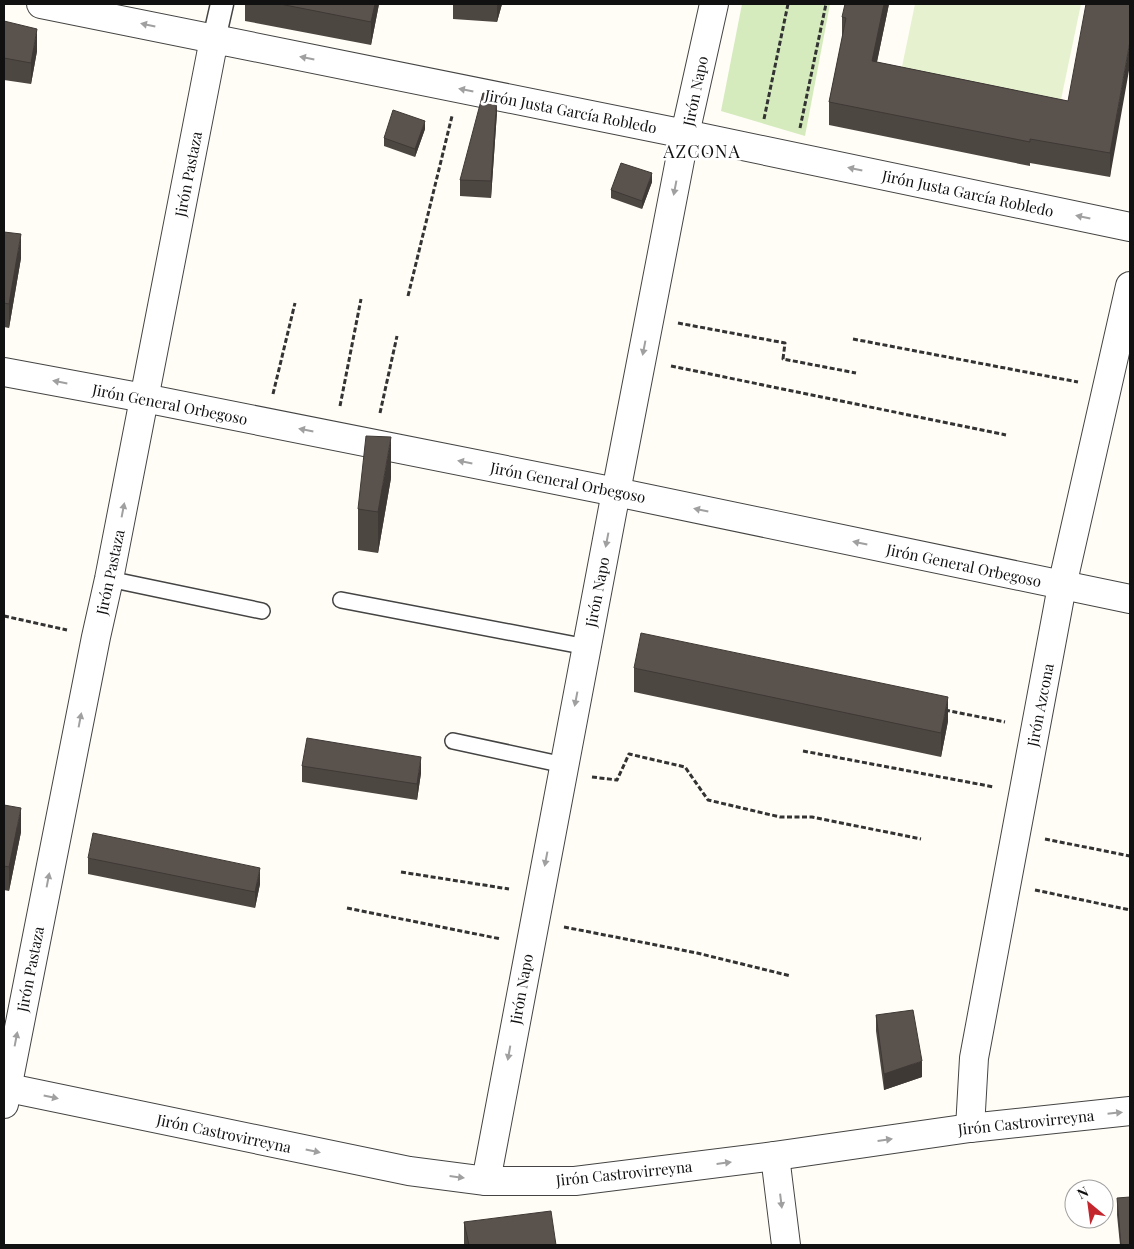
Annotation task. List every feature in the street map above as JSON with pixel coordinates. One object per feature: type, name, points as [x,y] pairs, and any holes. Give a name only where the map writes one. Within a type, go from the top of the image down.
[{"type":"street","name":"Jirón Justa García Robledo","points":[[42,4],[686,134],[1130,227]]},
{"type":"street","points":[[214,39],[222,4]]},
{"type":"street","name":"Jirón Napo","points":[[486,1180],[616,492],[686,134],[714,4]]},
{"type":"street","name":"Jirón Pastaza","points":[[5,1093],[109,579],[214,39]]},
{"type":"street","name":"Jirón Azcona","points":[[970,1128],[974,1058],[1062,586],[1130,286]]},
{"type":"street","name":"Jirón General Orbegoso","points":[[4,372],[616,492],[1130,599]]},
{"type":"street","name":"Jirón Castrovirreyna","points":[[5,1093],[409,1171],[486,1180],[575,1181],[775,1156],[970,1128],[1130,1111]]},
{"type":"street","points":[[775,1156],[786,1245]]},
{"type":"lane","points":[[109,579],[262,611]]},
{"type":"lane","points":[[341,600],[586,647]]},
{"type":"lane","points":[[453,741],[563,770]]},
{"type":"path","points":[[758,149],[788,4]]},
{"type":"path","points":[[799,131],[826,4]]},
{"type":"path","points":[[408,296],[458,88]]},
{"type":"path","points":[[334,436],[361,299]]},
{"type":"path","points":[[266,422],[295,302]]},
{"type":"path","points":[[650,318],[785,343],[783,359],[856,373]]},
{"type":"path","points":[[374,444],[396,336]]},
{"type":"path","points":[[853,339],[1107,387]]},
{"type":"path","points":[[642,360],[1006,434]]},
{"type":"path","points":[[4,616],[96,637]]},
{"type":"path","points":[[938,708],[1036,729]]},
{"type":"path","points":[[803,750],[1023,792]]},
{"type":"path","points":[[563,770],[617,780],[629,754],[685,768],[708,800],[780,817],[812,818],[921,839]]},
{"type":"path","points":[[1016,833],[1130,856]]},
{"type":"path","points":[[401,872],[539,894]]},
{"type":"path","points":[[1006,884],[1130,910]]},
{"type":"path","points":[[348,908],[697,953],[791,976]]},
{"type":"green space","points":[[742,4],[830,4],[805,136],[721,111]]},
{"type":"green space","points":[[915,4],[1081,4],[1058,114],[899,81]]},
{"type":"building","points":[[280,4],[375,4],[371,22]]},
{"type":"building","points":[[845,4],[884,4],[872,61],[1068,101],[1086,4],[1130,4],[1130,41],[1110,153],[1030,139],[1030,142],[829,102],[846,18],[842,17]]},
{"type":"building","points":[[4,21],[37,29],[31,63],[4,58]]},
{"type":"building","points":[[483,93],[497,96],[491,181],[460,180]]},
{"type":"building","points":[[393,110],[425,121],[415,149],[384,138]]},
{"type":"building","points":[[621,163],[652,173],[642,201],[611,190]]},
{"type":"building","points":[[4,232],[21,234],[9,304],[4,303]]},
{"type":"building","points":[[366,436],[391,437],[378,512],[358,509]]},
{"type":"building","points":[[641,633],[948,697],[941,733],[634,668]]},
{"type":"building","points":[[307,738],[421,757],[417,784],[302,766]]},
{"type":"building","points":[[4,805],[21,808],[9,867],[4,866]]},
{"type":"building","points":[[93,833],[260,868],[255,892],[88,858]]},
{"type":"building","points":[[913,1010],[922,1061],[884,1074],[876,1015]]},
{"type":"building","points":[[1130,1197],[1130,1245],[1121,1245],[1117,1198]]},
{"type":"building","points":[[551,1211],[556,1245],[469,1245],[464,1222]]},
{"type":"district","name":"AZCONA","points":[[702,151]]}]
